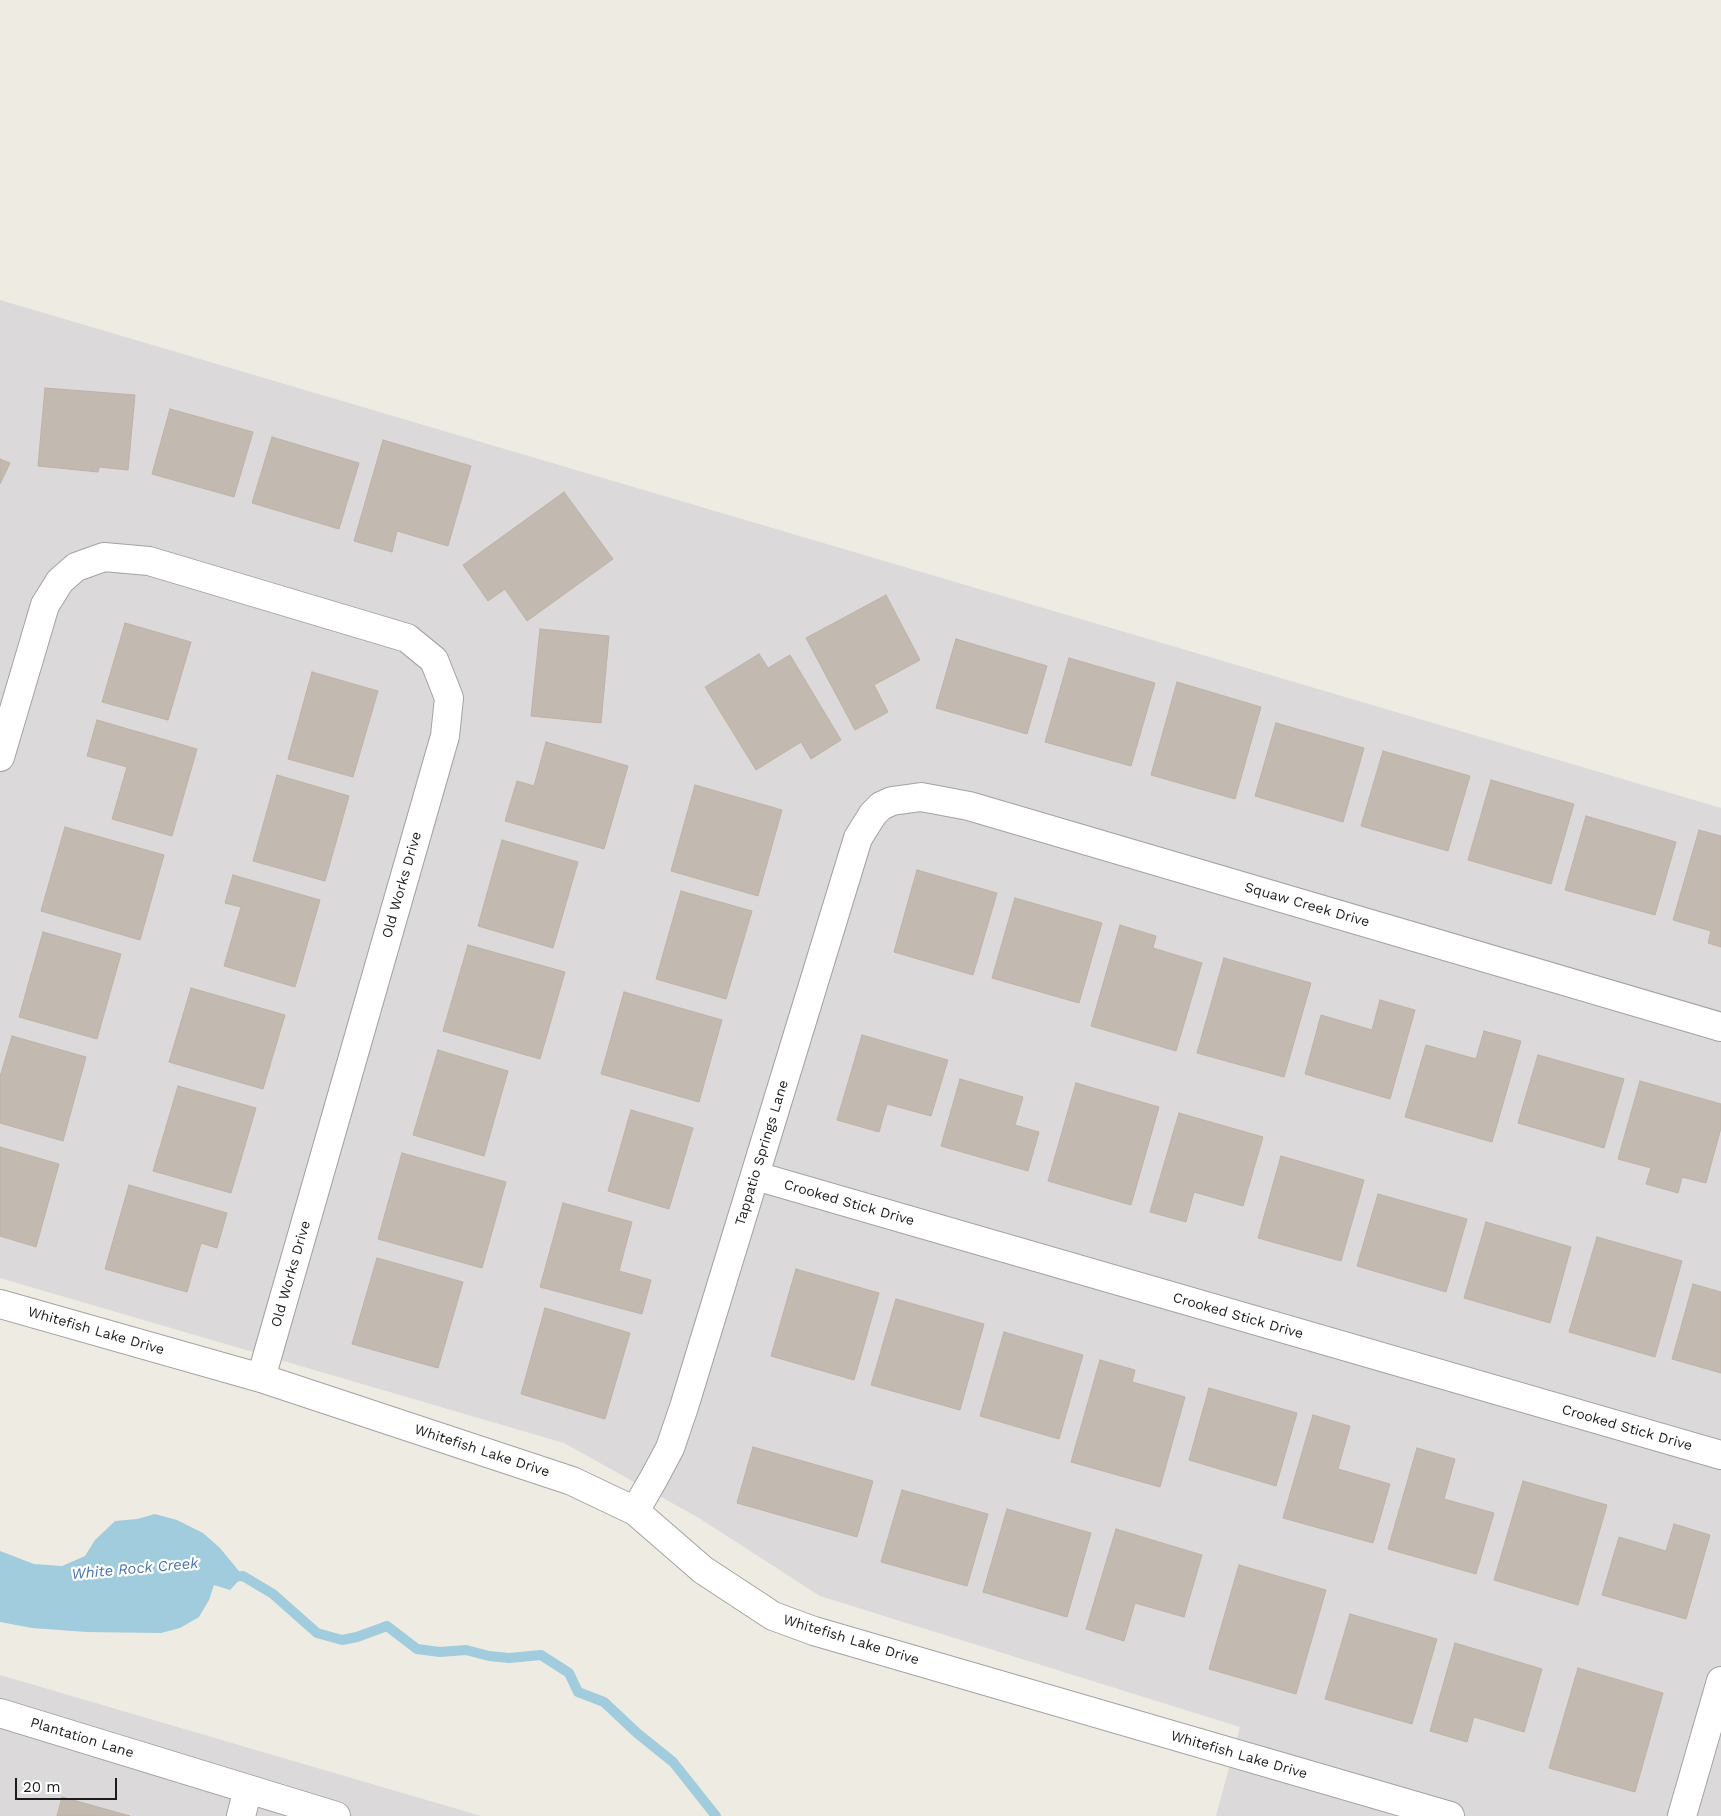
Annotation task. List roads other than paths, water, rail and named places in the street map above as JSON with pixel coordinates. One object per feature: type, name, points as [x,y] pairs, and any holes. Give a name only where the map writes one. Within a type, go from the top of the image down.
[{"type":"street","name":"Old Works Drive","points":[[0,757],[45,605],[60,581],[76,567],[104,557],[149,561],[407,638],[434,660],[449,698],[445,736],[261,1378]]},
{"type":"street","name":"Squaw Creek Drive","points":[[892,801],[921,797],[969,806],[1721,1027]]},
{"type":"street","name":"Tappatio Springs Lane","points":[[635,1511],[670,1448],[756,1176],[858,838],[873,814],[881,806],[892,801]]},
{"type":"street","name":"Crooked Stick Drive","points":[[756,1176],[1721,1456]]},
{"type":"street","name":"Whitefish Lake Drive","points":[[0,1304],[261,1378],[572,1481],[635,1511],[703,1570],[773,1616],[814,1631],[1450,1816]]},
{"type":"street","points":[[1682,1816],[1721,1681]]},
{"type":"street","name":"Plantation Lane","points":[[0,1713],[336,1816]]},
{"type":"street","points":[[241,1816],[248,1789]]},
{"type":"water","points":[[155,1514],[177,1520],[203,1533],[220,1548],[243,1576],[230,1590],[214,1585],[209,1600],[199,1617],[180,1628],[161,1633],[86,1632],[32,1628],[0,1622],[0,1551],[34,1564],[62,1566],[85,1556],[95,1540],[115,1521],[137,1519]]},
{"type":"waterway","name":"White Rock Creek","points":[[231,1577],[243,1576],[273,1594],[317,1633],[342,1640],[357,1637],[387,1626],[417,1649],[440,1652],[466,1650],[489,1656],[509,1658],[541,1655],[569,1673],[578,1692],[604,1702],[637,1733],[673,1762],[716,1816]]}]
